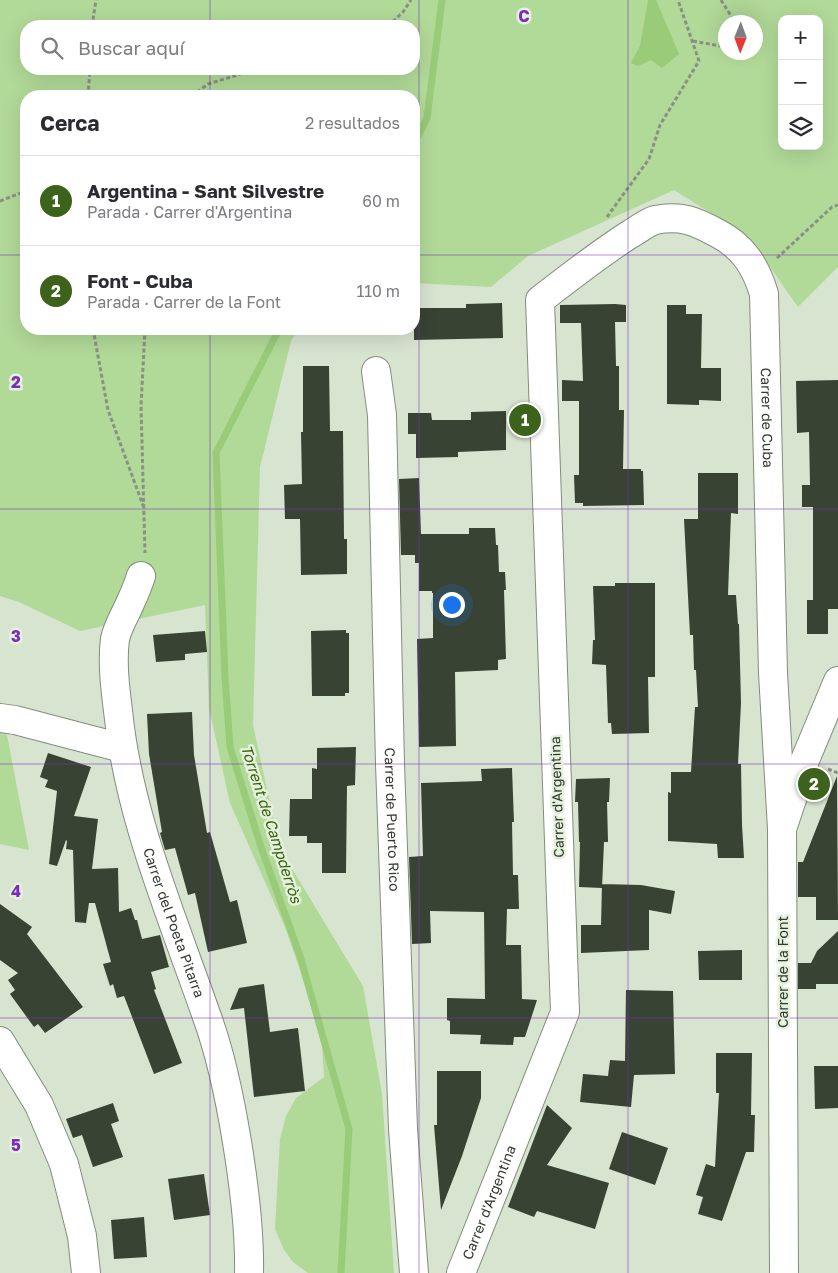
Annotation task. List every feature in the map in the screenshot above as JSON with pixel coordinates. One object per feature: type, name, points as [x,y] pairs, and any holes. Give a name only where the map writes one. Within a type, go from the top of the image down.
[{"type":"street","name":"Carrer de Cuba","points":[[540,300],[620,241],[653,221],[670,219],[695,221],[723,236],[750,259],[759,276],[764,294],[773,674],[782,829]]},
{"type":"street","name":"Carrer d'Argentina","points":[[461,1273],[565,1012],[540,300]]},
{"type":"street","name":"Carrer de Puerto Rico","points":[[376,371],[382,415],[390,764],[402,1129],[417,1271]]},
{"type":"street","name":"Carrer del Poeta Pitarra","points":[[140,576],[132,600],[120,622],[114,654],[115,689],[122,748],[135,807],[152,862],[208,1019],[226,1080],[242,1170],[249,1273]]},
{"type":"street","name":"Carrer de la Font","points":[[784,1273],[782,829],[804,760],[838,682]]},
{"type":"street","points":[[0,718],[15,720],[122,748]]},
{"type":"street","points":[[0,1041],[39,1105],[64,1164],[82,1236],[86,1273]]},
{"type":"path","points":[[93,20],[96,0]]},
{"type":"path","points":[[394,20],[411,0]]},
{"type":"path","points":[[604,221],[649,159],[660,124],[699,61],[678,0]]},
{"type":"path","points":[[721,0],[731,15]]},
{"type":"path","points":[[693,41],[718,46]]},
{"type":"path","points":[[88,90],[90,75]]},
{"type":"path","points":[[200,90],[208,84],[237,75]]},
{"type":"path","points":[[0,200],[20,193]]},
{"type":"path","points":[[759,276],[832,207],[838,205]]},
{"type":"path","points":[[94,335],[108,410],[145,511]]},
{"type":"path","points":[[140,576],[146,551],[141,406],[145,335]]},
{"type":"shaded area","points":[[0,0],[838,0],[838,267],[798,307],[749,237],[674,190],[528,256],[491,287],[420,283],[420,90],[20,90],[20,335],[295,335],[291,341],[260,467],[253,725],[280,849],[363,986],[382,1094],[394,1273],[308,1273],[293,1262],[284,1250],[275,1229],[280,1139],[286,1116],[296,1098],[324,1077],[321,1030],[285,927],[230,803],[209,708],[205,605],[80,631],[19,602],[0,596]]},
{"type":"shaded area","points":[[648,0],[656,0],[679,54],[662,68],[651,60],[638,66],[631,63],[640,46]]},
{"type":"shaded area","points":[[0,734],[7,735],[29,850],[0,844]]},
{"type":"building","points":[[502,303],[503,338],[414,340],[414,335],[420,335],[420,308],[466,308],[466,304]]},
{"type":"building","points":[[560,305],[626,305],[626,322],[615,322],[616,366],[619,366],[619,410],[624,410],[623,469],[641,469],[643,471],[644,505],[583,506],[583,503],[575,503],[574,475],[579,475],[579,401],[562,401],[562,380],[583,381],[581,323],[560,323]]},
{"type":"building","points":[[667,305],[686,305],[686,314],[702,314],[701,368],[721,368],[721,401],[699,400],[699,405],[667,404]]},
{"type":"building","points":[[303,366],[329,366],[330,431],[343,431],[344,539],[347,539],[347,574],[301,575],[300,519],[285,519],[284,485],[302,484]]},
{"type":"building","points":[[838,380],[838,609],[828,609],[828,634],[807,634],[807,600],[813,600],[813,507],[802,507],[802,485],[810,485],[809,432],[797,433],[796,381]]},
{"type":"building","points":[[506,411],[506,450],[458,452],[458,457],[416,458],[416,434],[408,434],[408,413],[431,413],[432,420],[471,420],[471,412]]},
{"type":"building","points":[[698,473],[738,473],[738,514],[731,513],[728,595],[736,595],[739,624],[741,703],[738,764],[741,764],[744,858],[718,858],[717,844],[668,841],[668,792],[671,793],[671,772],[691,772],[695,707],[698,707],[693,635],[690,635],[684,519],[698,519]]},
{"type":"building","points":[[419,478],[421,534],[469,534],[469,528],[495,528],[499,572],[505,572],[506,659],[498,660],[498,670],[455,672],[456,746],[419,747],[417,639],[433,638],[433,593],[432,591],[419,591],[419,563],[415,563],[415,555],[401,555],[399,479]]},
{"type":"building","points":[[615,583],[655,583],[655,677],[648,677],[649,733],[612,734],[611,723],[608,723],[606,665],[592,664],[593,640],[595,640],[593,586],[615,586]]},
{"type":"building","points":[[346,630],[346,633],[349,633],[349,693],[345,693],[345,696],[312,696],[311,631]]},
{"type":"building","points":[[205,631],[207,652],[185,654],[185,660],[156,662],[153,635]]},
{"type":"building","points":[[192,712],[194,755],[207,833],[210,832],[230,902],[237,900],[247,943],[208,952],[195,893],[188,895],[175,848],[165,850],[160,833],[162,832],[149,754],[147,714]]},
{"type":"building","points":[[356,747],[355,785],[347,786],[346,873],[322,873],[322,843],[307,843],[307,836],[289,836],[290,799],[312,799],[312,768],[317,769],[317,748]]},
{"type":"building","points":[[48,753],[91,767],[74,816],[98,819],[92,869],[118,868],[119,912],[131,908],[135,920],[137,920],[142,939],[160,935],[169,967],[151,972],[156,989],[154,990],[182,1063],[154,1074],[124,996],[117,998],[113,984],[110,986],[103,964],[111,962],[95,903],[89,903],[86,923],[75,922],[73,850],[66,849],[66,840],[57,866],[49,864],[57,791],[45,787],[48,780],[40,777]]},
{"type":"building","points":[[512,768],[513,875],[518,875],[519,909],[507,909],[506,945],[521,945],[522,999],[537,1000],[525,1037],[514,1037],[513,1045],[480,1044],[481,1035],[450,1034],[450,1021],[447,1020],[447,998],[485,999],[484,912],[430,911],[431,943],[412,944],[409,857],[423,856],[421,783],[482,781],[481,769]]},
{"type":"building","points":[[837,776],[838,920],[816,920],[816,897],[798,897],[798,862],[803,862]]},
{"type":"building","points":[[610,778],[609,802],[607,802],[608,842],[604,842],[602,888],[579,887],[580,842],[578,802],[575,802],[576,779]]},
{"type":"building","points":[[602,884],[641,885],[675,891],[671,914],[649,910],[649,950],[581,953],[581,925],[601,925]]},
{"type":"building","points":[[0,904],[32,927],[27,934],[83,1007],[45,1033],[38,1024],[34,1027],[10,994],[15,990],[8,980],[18,973],[0,960]]},
{"type":"building","points":[[838,931],[838,984],[816,984],[816,989],[798,989],[798,963],[811,963],[817,951]]},
{"type":"building","points":[[742,950],[742,980],[699,980],[698,951]]},
{"type":"building","points":[[264,984],[270,1032],[298,1028],[305,1091],[254,1097],[244,1008],[230,1010],[239,988]]},
{"type":"building","points":[[626,990],[673,991],[675,1074],[634,1075],[631,1107],[580,1102],[583,1074],[608,1076],[610,1060],[625,1061]]},
{"type":"building","points":[[716,1053],[752,1053],[751,1115],[755,1115],[754,1152],[746,1152],[722,1221],[698,1214],[703,1197],[696,1195],[706,1164],[715,1167],[719,1093],[716,1093]]},
{"type":"building","points":[[814,1066],[838,1066],[838,1108],[815,1109]]},
{"type":"building","points":[[437,1071],[481,1071],[481,1098],[462,1156],[441,1210],[434,1125],[437,1125]]},
{"type":"building","points":[[113,1103],[119,1121],[111,1124],[123,1157],[93,1167],[82,1135],[73,1138],[66,1119]]},
{"type":"building","points":[[547,1105],[572,1128],[547,1165],[609,1183],[595,1229],[537,1211],[534,1217],[508,1207]]},
{"type":"building","points":[[622,1132],[668,1148],[655,1185],[609,1169]]},
{"type":"building","points":[[204,1174],[210,1215],[174,1220],[168,1179]]},
{"type":"building","points":[[144,1217],[147,1257],[114,1259],[111,1220]]},
{"type":"waterway","name":"Torrent de Campderròs","points":[[420,132],[427,118],[442,0]]},
{"type":"waterway","name":"Torrent de Campderròs","points":[[276,335],[216,453],[225,677],[230,747],[261,847],[300,956],[349,1129],[341,1273]]},
{"type":"place","name":"Argentina - Sant Silvestre","points":[[525,420]]},
{"type":"place","name":"Font - Cuba","points":[[814,784]]}]
